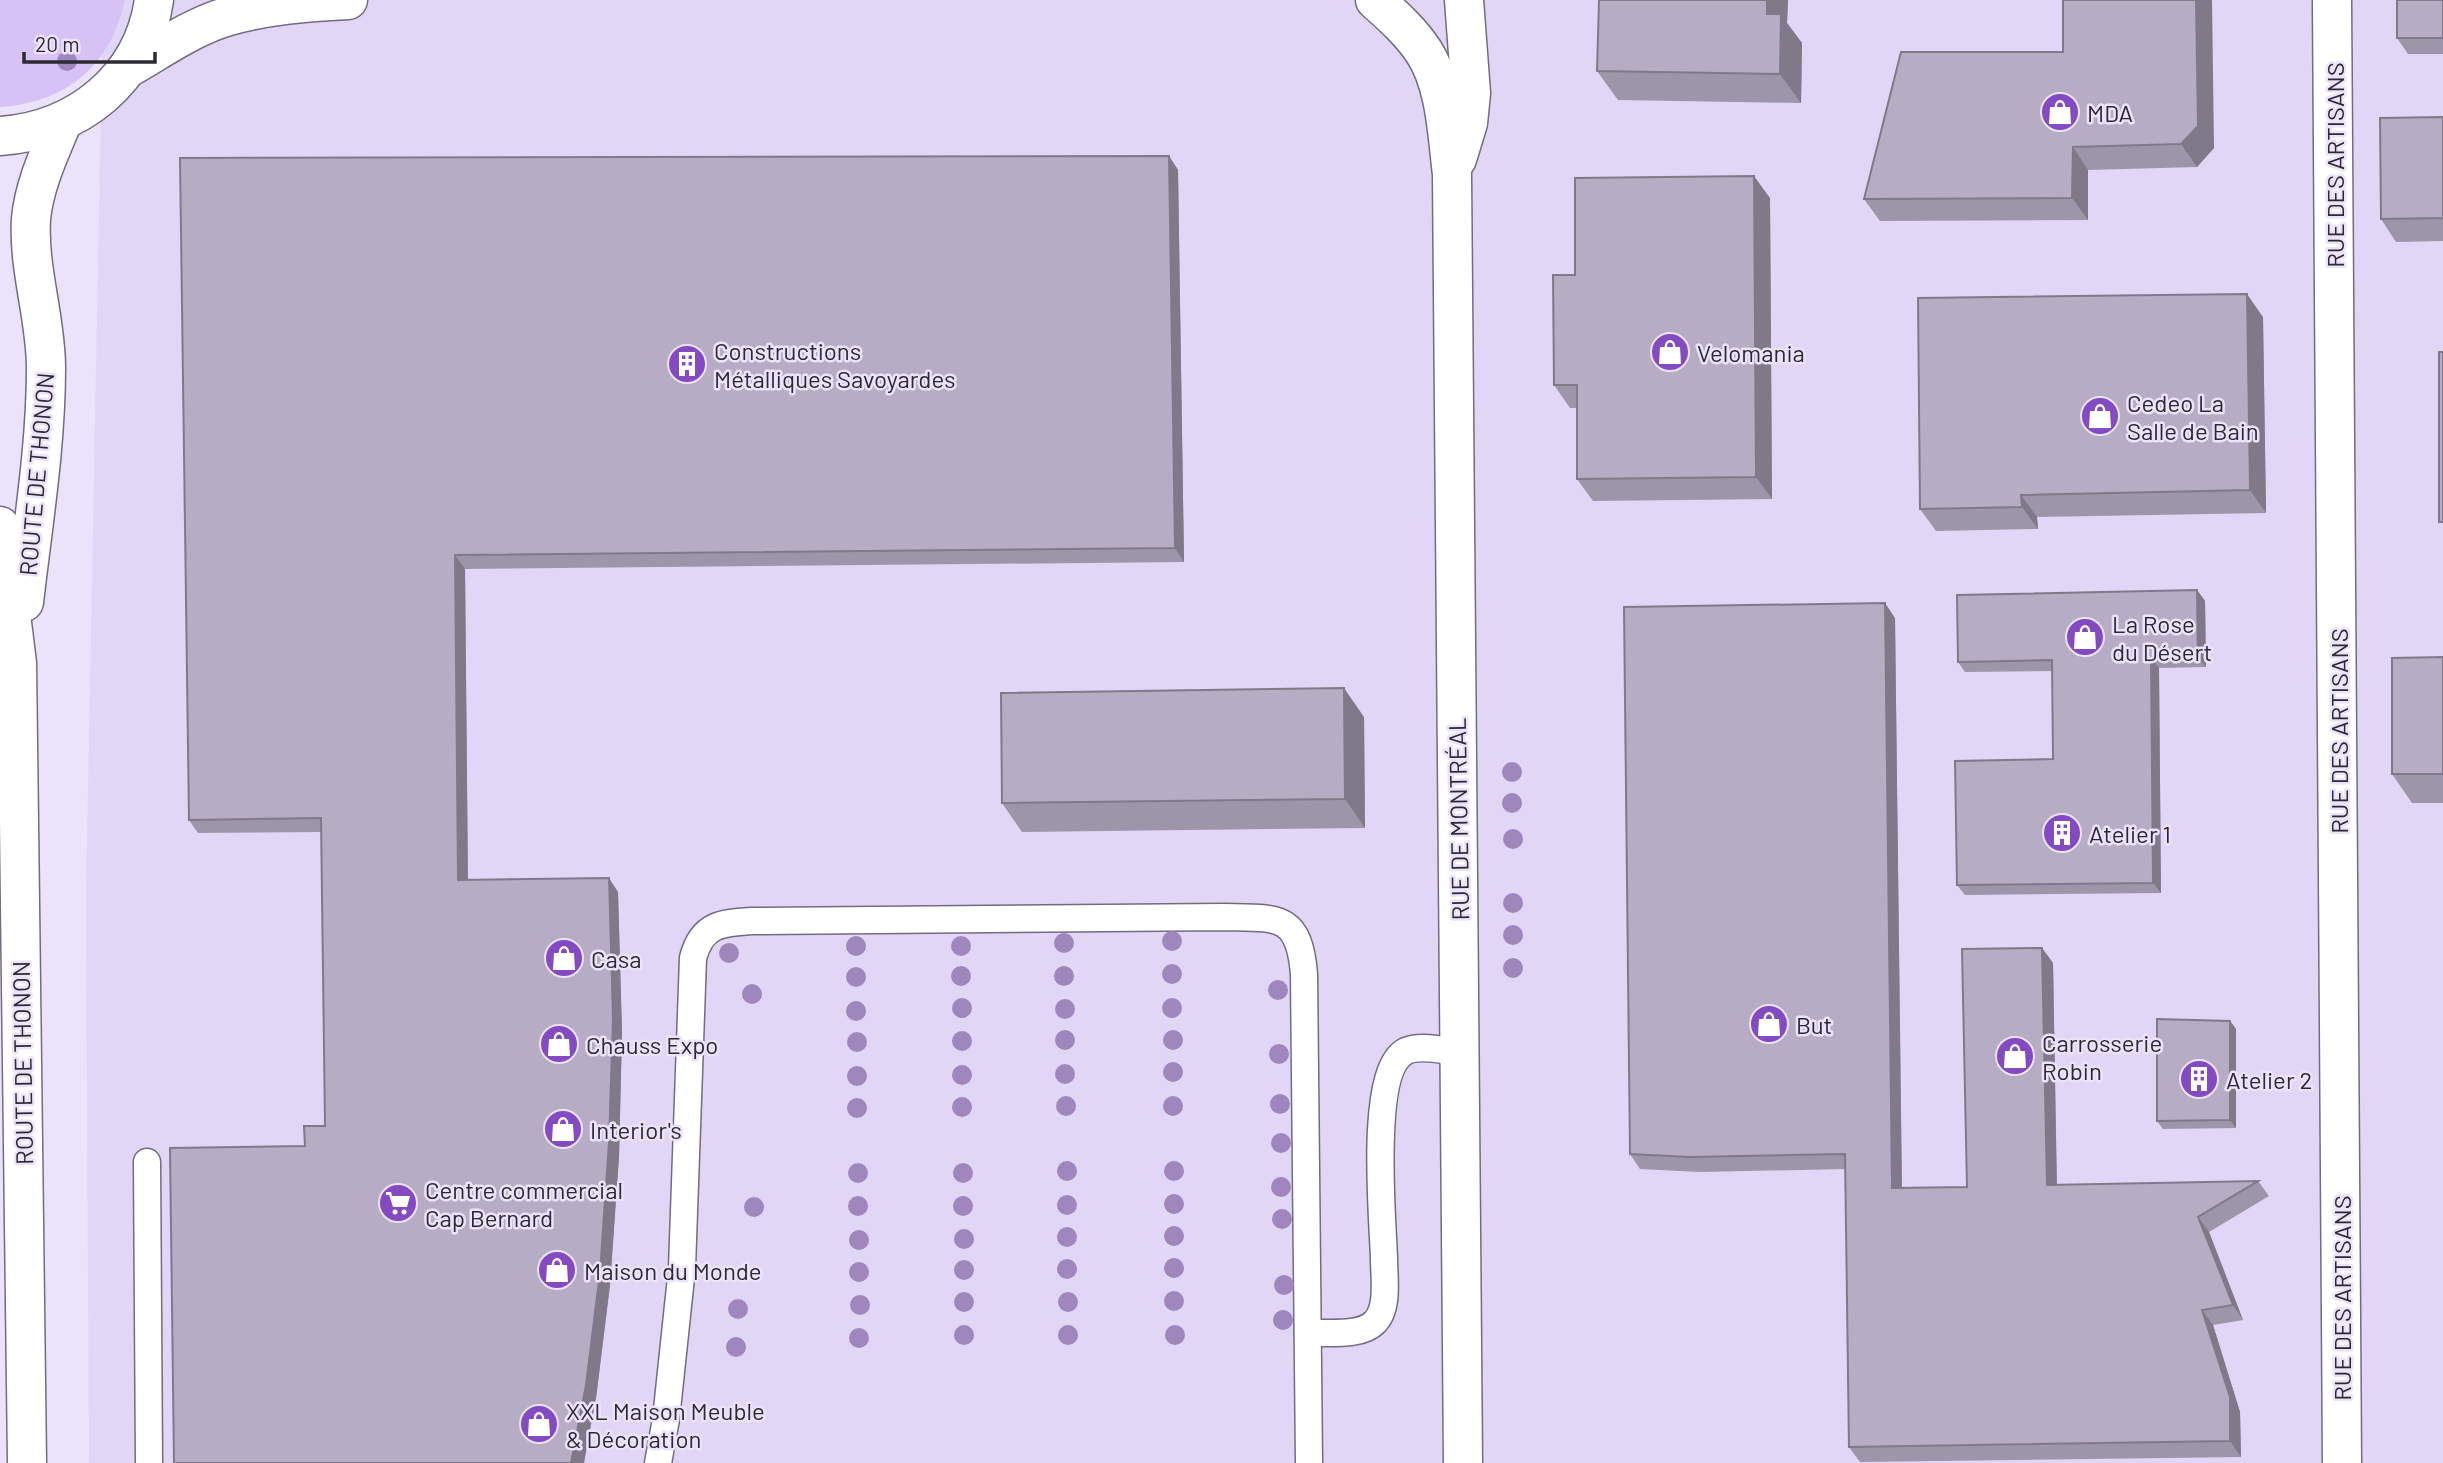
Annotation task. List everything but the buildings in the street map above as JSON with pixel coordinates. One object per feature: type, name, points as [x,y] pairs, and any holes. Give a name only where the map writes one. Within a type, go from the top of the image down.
[{"type":"street","points":[[0,136],[30,132],[62,123],[99,100],[128,68],[147,32],[154,0]]},
{"type":"street","points":[[128,68],[202,26],[228,16],[266,8],[348,0]]},
{"type":"street","name":"RUE DE MONTRÉAL","points":[[1375,0],[1409,34],[1431,65],[1443,111],[1452,174],[1463,1463]]},
{"type":"street","name":"RUE DE MONTRÉAL","points":[[1452,174],[1468,124],[1471,93],[1464,0]]},
{"type":"street","name":"RUE DES ARTISANS","points":[[2332,0],[2342,1463]]},
{"type":"street","name":"ROUTE DE THONON","points":[[17,663],[45,419],[45,334],[32,249],[31,218],[35,195],[62,123]]},
{"type":"street","name":"ROUTE DE THONON","points":[[0,526],[17,663],[27,1463]]},
{"type":"lane","points":[[658,1463],[666,1419],[682,1268],[693,958],[703,935],[722,924],[791,920],[1235,917],[1267,918],[1286,926],[1301,944],[1304,974],[1309,1463]]},
{"type":"lane","points":[[1308,1333],[1353,1331],[1367,1328],[1378,1319],[1384,1286],[1380,1124],[1388,1082],[1398,1059],[1406,1051],[1418,1049],[1460,1052]]},
{"type":"lane","points":[[147,1162],[149,1463]]},
{"type":"shaded area","points":[[0,0],[125,0],[109,43],[83,76],[48,97],[0,107]]},
{"type":"shaded area","points":[[103,0],[2443,0],[2443,1463],[89,1463],[86,897]]},
{"type":"place","name":"MDA","points":[[2060,112]]},
{"type":"place","name":"Velomania","points":[[1670,352]]},
{"type":"place","name":"Constructions Métalliques Savoyardes","points":[[687,364]]},
{"type":"place","name":"Cedeo La Salle de Bain","points":[[2100,416]]},
{"type":"place","name":"La Rose du Désert","points":[[2085,637]]},
{"type":"place","name":"Atelier 1","points":[[2062,833]]},
{"type":"place","name":"Casa","points":[[564,958]]},
{"type":"place","name":"But","points":[[1769,1024]]},
{"type":"place","name":"Chauss Expo","points":[[559,1044]]},
{"type":"place","name":"Carrosserie Robin","points":[[2015,1056]]},
{"type":"place","name":"Atelier 2","points":[[2199,1079]]},
{"type":"place","name":"Interior's","points":[[563,1129]]},
{"type":"place","name":"Centre commercial Cap Bernard","points":[[398,1203]]},
{"type":"place","name":"Maison du Monde","points":[[557,1270]]},
{"type":"place","name":"XXL Maison Meuble & Décoration","points":[[539,1424]]}]
